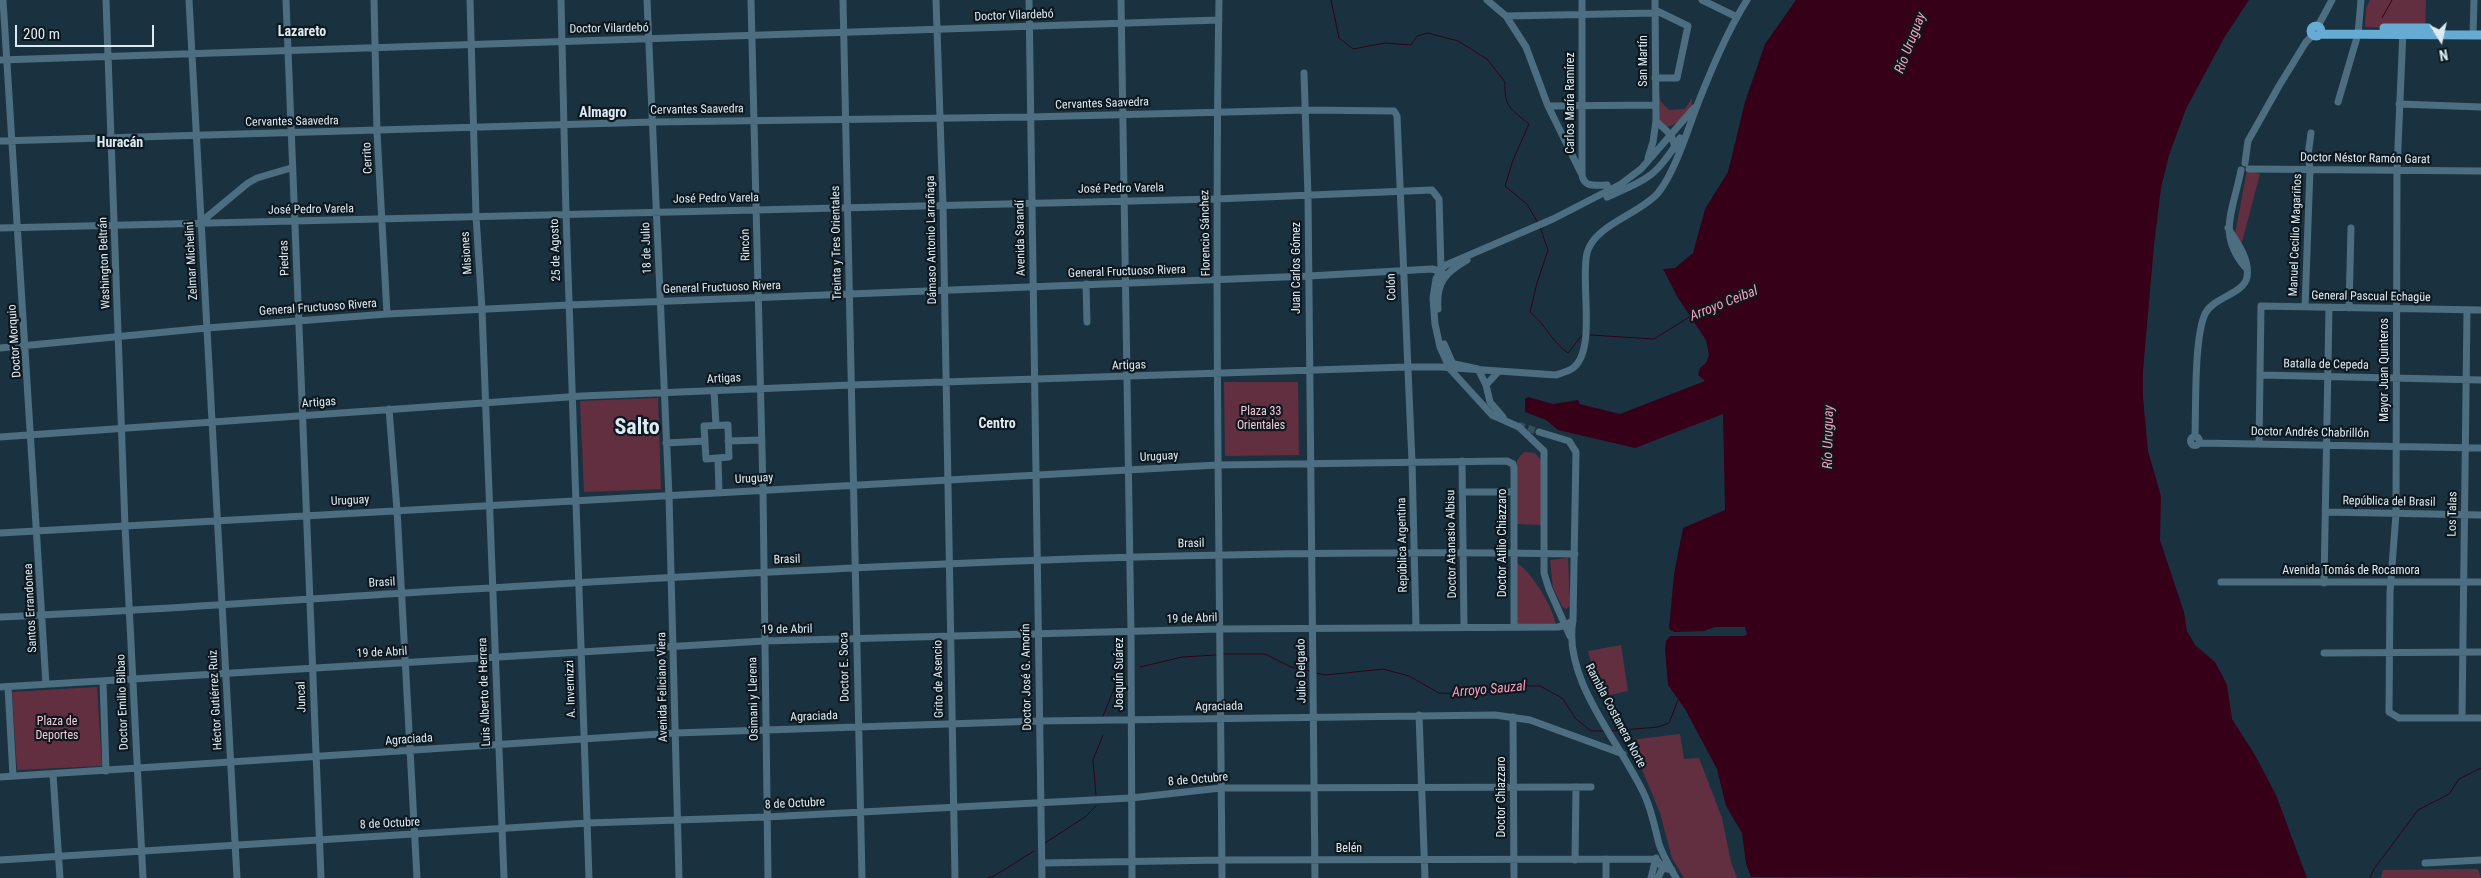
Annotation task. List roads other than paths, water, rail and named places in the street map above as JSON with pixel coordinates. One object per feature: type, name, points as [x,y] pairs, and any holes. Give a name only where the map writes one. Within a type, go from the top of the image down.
[{"type":"main road","points":[[2318,31],[2403,30],[2477,32]]},
{"type":"street","name":"Doctor Morquio","points":[[3,0],[3,60],[12,140],[38,531]]},
{"type":"street","name":"Washington Beltrán","points":[[106,0],[123,428],[125,526]]},
{"type":"street","name":"Zelmar Michelini","points":[[189,0],[218,521]]},
{"type":"street","name":"Piedras","points":[[286,0],[291,168],[295,222],[306,515]]},
{"type":"street","name":"Cerrito","points":[[374,0],[377,132],[387,314]]},
{"type":"street","name":"Misiones","points":[[470,0],[476,216],[482,310],[489,504]]},
{"type":"street","name":"25 de Agosto","points":[[561,0],[566,214],[577,499]]},
{"type":"street","name":"18 de Julio","points":[[647,0],[669,496]]},
{"type":"street","name":"Rincón","points":[[751,0],[763,490]]},
{"type":"street","name":"Treinta y Tres Orientales","points":[[842,0],[854,485]]},
{"type":"street","name":"Dámaso Antonio Larrañaga","points":[[936,0],[945,290],[947,480]]},
{"type":"street","name":"Avenida Sarandí","points":[[1028,0],[1038,475]]},
{"type":"street","name":"Joaquín Suárez","points":[[1120,0],[1124,115],[1129,470],[1132,878]]},
{"type":"street","name":"Florencio Sánchez","points":[[1219,0],[1216,199],[1222,878]]},
{"type":"street","points":[[1487,0],[1506,16],[1533,60],[1548,106],[1582,174],[1584,182],[1589,185],[1607,185]]},
{"type":"street","name":"Carlos María Ramírez","points":[[1582,0],[1582,174]]},
{"type":"street","points":[[1702,0],[1737,17]]},
{"type":"street","points":[[1563,214],[1575,211],[1652,176],[1676,146],[1699,101],[1737,17],[1747,0]]},
{"type":"street","points":[[2245,168],[2248,141],[2301,49],[2318,31],[2332,0]]},
{"type":"street","points":[[2338,102],[2359,31],[2361,0]]},
{"type":"street","points":[[2474,0],[2477,32]]},
{"type":"street","points":[[1506,16],[1582,14],[1656,5],[1688,26],[1677,78],[1655,78]]},
{"type":"street","name":"San Martín","points":[[1646,163],[1653,142],[1656,121],[1656,5]]},
{"type":"street","name":"Doctor Vilardebó","points":[[3,60],[1218,20]]},
{"type":"street","name":"Mayor Juan Quinteros","points":[[2403,30],[2397,170],[2396,514],[2389,653],[2389,712],[2399,718],[2462,718]]},
{"type":"street","name":"Juan Carlos Gómez","points":[[1304,73],[1308,196],[1310,463]]},
{"type":"street","points":[[2399,104],[2481,106]]},
{"type":"street","points":[[1548,106],[1655,105]]},
{"type":"street","name":"Cervantes Saavedra","points":[[0,141],[377,132],[653,122],[1030,117],[1306,110],[1394,111]]},
{"type":"street","name":"Colón","points":[[1394,111],[1397,116],[1412,462]]},
{"type":"street","points":[[1656,121],[1668,133],[1676,146],[1676,157]]},
{"type":"street","points":[[1653,142],[1688,121]]},
{"type":"street","points":[[1676,157],[1688,121]]},
{"type":"street","points":[[1570,636],[1546,581],[1544,451],[1519,428],[1492,416],[1451,366],[1440,347],[1433,305],[1434,289],[1443,270],[1622,184],[1646,163],[1668,133]]},
{"type":"street","name":"Manuel Cecilio Magariños","points":[[2306,307],[2310,169],[2308,155],[2311,133]]},
{"type":"street","name":"Artigas","points":[[0,437],[485,402],[851,385],[1309,372],[1451,366],[1544,375],[1565,372],[1578,362],[1585,345],[1585,265],[1590,245],[1600,234],[1658,193],[1676,157]]},
{"type":"street","points":[[201,222],[248,183],[257,178],[291,168]]},
{"type":"street","name":"Doctor Néstor Ramón Garat","points":[[2245,168],[2481,171]]},
{"type":"street","name":"Doctor Andrés Chabrillón","points":[[2245,168],[2239,182],[2228,228],[2232,250],[2246,268],[2247,278],[2242,286],[2213,303],[2205,314],[2199,337],[2197,440],[2259,444],[2481,448]]},
{"type":"street","name":"José Pedro Varela","points":[[0,228],[1216,199],[1432,190],[1439,199],[1443,270]]},
{"type":"street","points":[[2349,308],[2351,228]]},
{"type":"street","name":"General Fructuoso Rivera","points":[[0,348],[207,328],[387,314],[1443,270]]},
{"type":"street","points":[[1086,284],[1087,322]]},
{"type":"street","name":"General Pascual Echagüe","points":[[2260,375],[2261,306],[2481,310]]},
{"type":"street","points":[[2324,583],[2329,308]]},
{"type":"street","name":"Los Talas","points":[[2462,718],[2467,310]]},
{"type":"street","points":[[1478,369],[1486,386],[1490,402],[1502,417]]},
{"type":"street","points":[[1486,386],[1498,372]]},
{"type":"street","points":[[2259,444],[2260,375]]},
{"type":"street","name":"Batalla de Cepeda","points":[[2260,375],[2481,380]]},
{"type":"street","points":[[714,391],[716,425]]},
{"type":"street","points":[[389,409],[397,510],[417,878]]},
{"type":"street","points":[[728,425],[728,441],[729,457],[706,459],[704,426],[728,425]]},
{"type":"street","name":"Rambla Costanera Norte","points":[[1539,432],[1569,441],[1576,452],[1574,620],[1570,636],[1575,665],[1592,702],[1623,754],[1647,801],[1660,845],[1674,875]]},
{"type":"street","points":[[728,441],[762,440]]},
{"type":"street","points":[[666,443],[705,441]]},
{"type":"street","points":[[718,458],[720,492]]},
{"type":"street","name":"Doctor Atanasio Albisu","points":[[1462,461],[1464,627]]},
{"type":"street","name":"República Argentina","points":[[1412,462],[1416,626]]},
{"type":"street","name":"Uruguay","points":[[0,533],[577,499],[669,496],[1217,465],[1510,462]]},
{"type":"street","name":"Doctor Atilio Chiazzaro","points":[[1510,462],[1514,468],[1514,626]]},
{"type":"street","name":"Julio Delgado","points":[[1310,463],[1315,878]]},
{"type":"street","name":"Doctor José G. Amorín","points":[[1038,475],[1037,635],[1042,878]]},
{"type":"street","name":"Grito de Asencio","points":[[947,480],[955,878]]},
{"type":"street","name":"Doctor E. Soca","points":[[854,485],[859,812],[862,878]]},
{"type":"street","name":"Osimani y Llerena","points":[[763,490],[768,878]]},
{"type":"street","points":[[1462,492],[1514,492]]},
{"type":"street","name":"Avenida Feliciano Viera","points":[[669,496],[679,878]]},
{"type":"street","name":"A. Invernizzi","points":[[577,499],[589,878]]},
{"type":"street","name":"Luis Alberto de Herrera","points":[[489,504],[504,878]]},
{"type":"street","name":"República del Brasil","points":[[2326,512],[2481,515]]},
{"type":"street","name":"Juncal","points":[[306,515],[320,878]]},
{"type":"street","name":"Héctor Gutiérrez Ruiz","points":[[218,521],[236,878]]},
{"type":"street","name":"Doctor Emilio Bilbao","points":[[125,526],[143,878]]},
{"type":"street","name":"Santos Errandonea","points":[[38,531],[46,684]]},
{"type":"street","name":"Brasil","points":[[0,617],[671,579],[763,572],[856,570],[1038,560],[1218,555],[1463,552],[1575,554]]},
{"type":"street","name":"Avenida Tomás de Rocamora","points":[[2221,582],[2481,582]]},
{"type":"street","points":[[1558,609],[1567,612],[1574,606]]},
{"type":"street","points":[[1566,625],[1574,620]]},
{"type":"street","name":"19 de Abril","points":[[0,687],[133,678],[225,675],[312,668],[764,641],[950,638],[1219,629],[1566,625]]},
{"type":"street","points":[[2324,653],[2481,652]]},
{"type":"street","points":[[103,680],[106,771]]},
{"type":"street","points":[[8,687],[13,776]]},
{"type":"street","points":[[1419,715],[1425,878]]},
{"type":"street","name":"Agraciada","points":[[0,777],[499,746],[585,738],[675,733],[1039,721],[1419,715],[1513,717],[1530,720],[1623,754]]},
{"type":"street","name":"Doctor Chiazzaro","points":[[1513,717],[1514,878]]},
{"type":"street","points":[[2462,718],[2481,718]]},
{"type":"street","points":[[53,774],[60,878]]},
{"type":"street","points":[[1575,860],[1576,787]]},
{"type":"street","name":"8 de Octubre","points":[[0,860],[414,833],[502,830],[588,823],[766,817],[1132,798],[1221,788],[1591,787]]},
{"type":"street","points":[[1651,878],[1660,845]]},
{"type":"street","points":[[1606,859],[1606,878]]},
{"type":"street","points":[[1656,859],[1663,868],[1674,875]]},
{"type":"street","name":"Belén","points":[[1042,863],[1222,860],[1656,859]]},
{"type":"street","points":[[1659,878],[1666,860]]},
{"type":"street","points":[[2425,863],[2481,860]]},
{"type":"street","points":[[1659,878],[1674,875]]},
{"type":"water","name":"Río Uruguay","points":[[1796,0],[2249,0],[2224,38],[2186,109],[2169,155],[2161,188],[2154,245],[2143,371],[2143,397],[2148,451],[2161,496],[2160,540],[2184,612],[2187,631],[2195,645],[2215,662],[2227,685],[2232,719],[2255,755],[2276,795],[2307,878],[1751,877],[1746,864],[1742,833],[1726,806],[1717,769],[1685,709],[1668,685],[1665,650],[1666,641],[1670,636],[1744,636],[1747,634],[1745,627],[1715,627],[1704,631],[1674,632],[1669,629],[1674,574],[1683,528],[1725,510],[1723,414],[1635,448],[1558,430],[1546,420],[1525,412],[1525,399],[1528,397],[1553,404],[1578,400],[1580,404],[1620,414],[1705,381],[1698,375],[1700,368],[1706,363],[1709,355],[1706,340],[1678,298],[1663,269],[1675,268],[1693,253],[1705,209],[1728,172],[1745,102],[1765,44]]},
{"type":"waterway","name":"Arroyo Ceibal","points":[[1331,0],[1339,38],[1353,49],[1385,43],[1411,45],[1417,36],[1428,33],[1458,41],[1487,59],[1505,82],[1506,97],[1510,107],[1529,124],[1513,160],[1505,186],[1527,204],[1538,223]]},
{"type":"waterway","points":[[2382,18],[2392,0]]},
{"type":"waterway","name":"Arroyo Ceibal","points":[[1540,227],[1548,250],[1530,312],[1568,353],[1583,334]]},
{"type":"waterway","name":"Arroyo Ceibal","points":[[1590,335],[1654,339],[1691,316]]},
{"type":"waterway","name":"Arroyo Sauzal","points":[[1222,654],[1265,654],[1291,667],[1310,671]]},
{"type":"waterway","name":"Arroyo Sauzal","points":[[1140,667],[1182,657],[1216,655]]},
{"type":"waterway","name":"Arroyo Sauzal","points":[[1316,673],[1326,675],[1383,669],[1409,676],[1439,693],[1466,694],[1503,686],[1540,686],[1562,698],[1576,719],[1591,731],[1605,731]]},
{"type":"waterway","points":[[1103,716],[1121,671],[1125,670]]},
{"type":"waterway","name":"Arroyo Sauzal","points":[[1611,731],[1658,727],[1669,723],[1678,700]]},
{"type":"waterway","points":[[1096,795],[1093,760],[1103,735]]},
{"type":"waterway","points":[[2370,878],[2374,869],[2418,810],[2449,794],[2459,779],[2481,768]]},
{"type":"waterway","points":[[1045,843],[1085,817],[1096,806]]},
{"type":"waterway","points":[[987,878],[994,876],[1034,851]]},
{"type":"tunnel","points":[[1518,425],[1539,432]]},
{"type":"district","name":"Lazareto","points":[[302,32]]},
{"type":"district","name":"Almagro","points":[[603,113]]},
{"type":"district","name":"Huracán","points":[[120,143]]},
{"type":"district","name":"Centro","points":[[997,424]]},
{"type":"district","name":"Salto","points":[[637,428]]},
{"type":"park label","name":"Plaza 33 Orientales","points":[[1261,419]]},
{"type":"park label","name":"Plaza de Deportes","points":[[57,729]]}]
